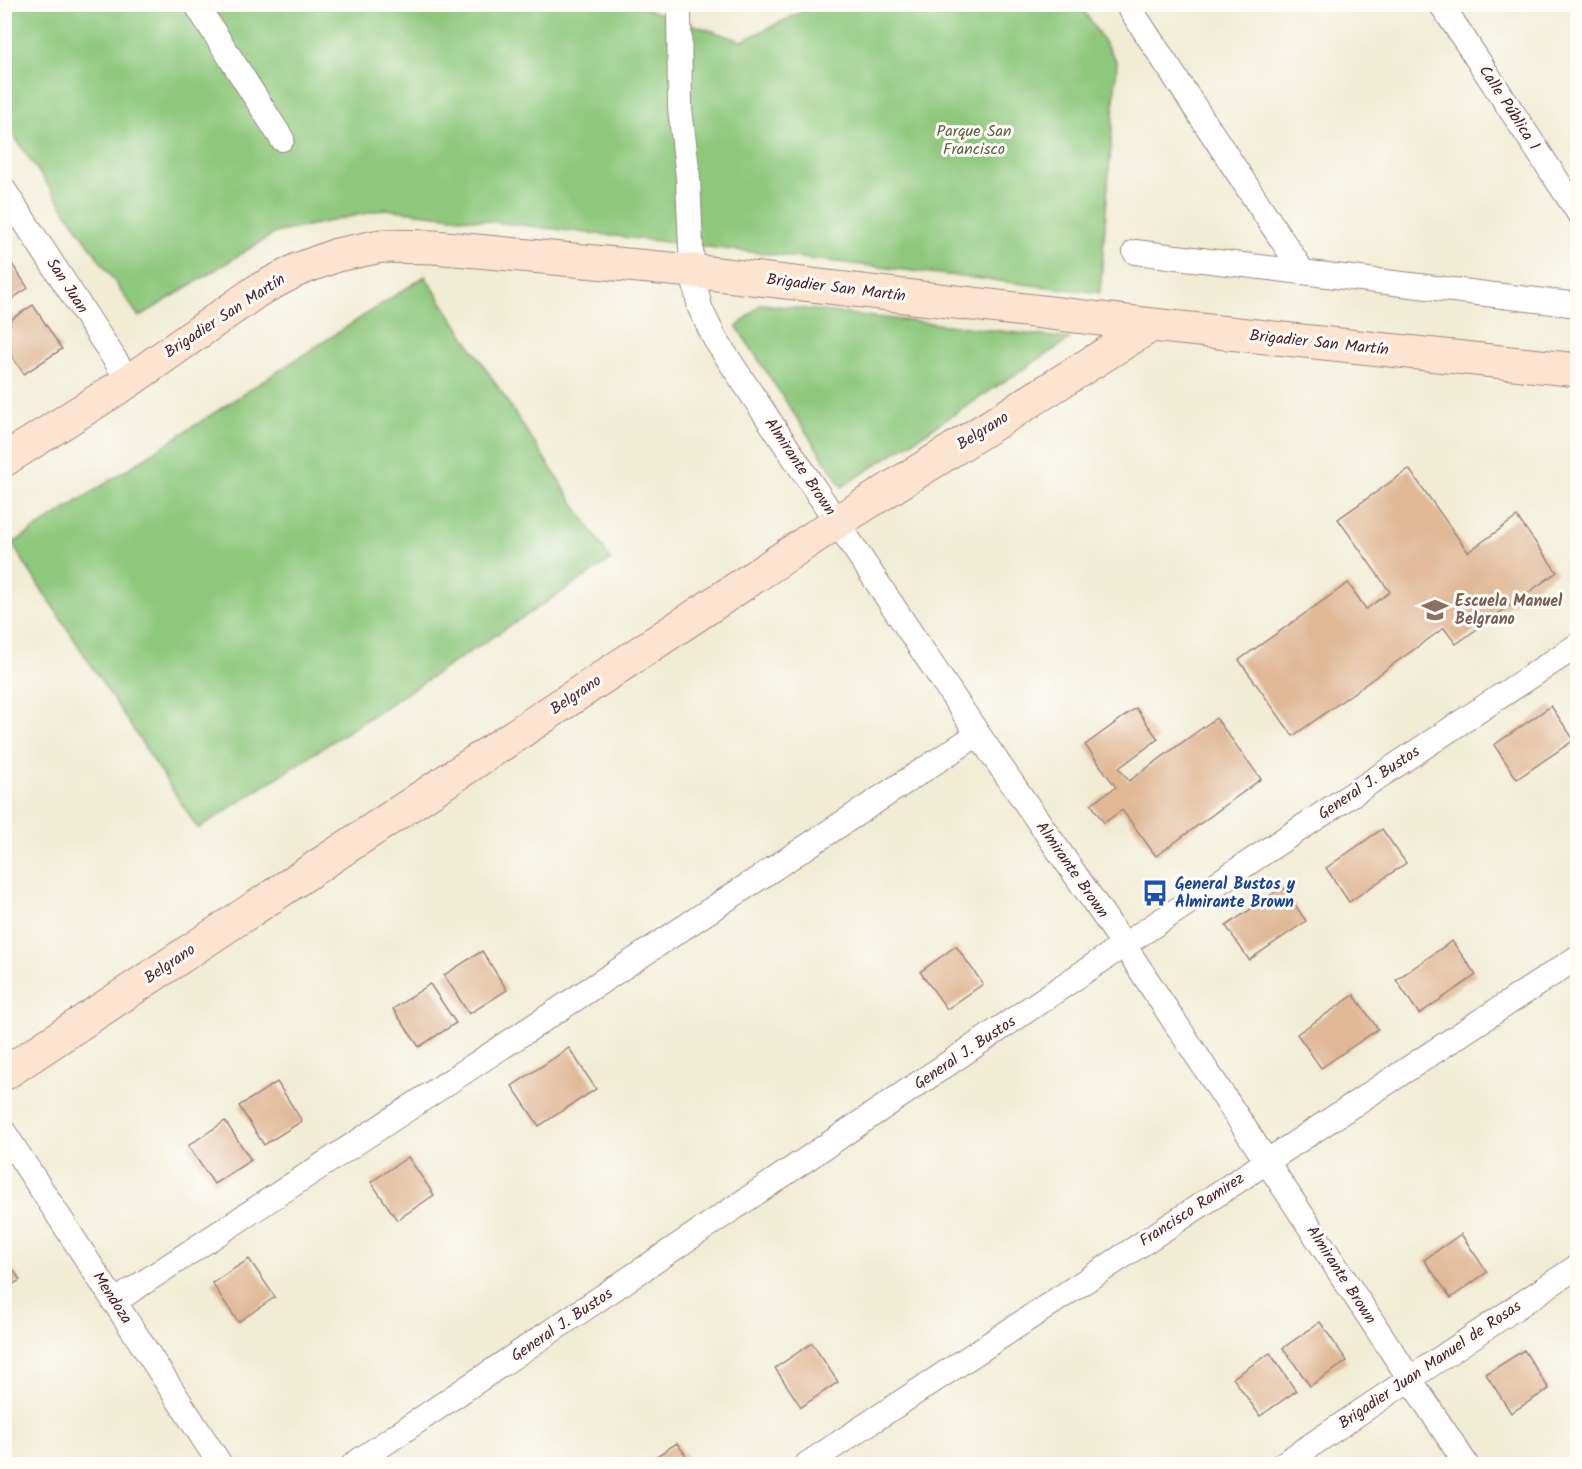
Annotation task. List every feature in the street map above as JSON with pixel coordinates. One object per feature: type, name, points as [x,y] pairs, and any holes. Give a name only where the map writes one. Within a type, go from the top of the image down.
[{"type":"main road","name":"Brigadier San Martín","points":[[4,460],[129,381],[257,291],[297,270],[337,255],[381,246],[434,247],[692,271],[1152,325],[1578,370]]},
{"type":"main road","name":"Belgrano","points":[[4,1074],[837,522],[1152,325]]},
{"type":"street","points":[[196,4],[282,139]]},
{"type":"street","name":"Almirante Brown","points":[[679,4],[680,108],[688,178],[692,271],[700,308],[715,339],[978,734],[1124,945],[1466,1464]]},
{"type":"street","points":[[1127,4],[1303,272]]},
{"type":"street","name":"Calle Pública 1","points":[[1441,4],[1578,212]]},
{"type":"street","name":"San Juan","points":[[4,190],[129,381]]},
{"type":"street","points":[[1135,252],[1578,305]]},
{"type":"street","name":"General J. Bustos","points":[[354,1464],[1124,945],[1578,645]]},
{"type":"street","points":[[114,1302],[978,734]]},
{"type":"street","name":"Francisco Ramirez","points":[[807,1464],[1578,957]]},
{"type":"street","name":"Mendoza","points":[[4,1132],[220,1464]]},
{"type":"street","name":"Brigadier Juan Manuel de Rosas","points":[[1283,1464],[1578,1266]]},
{"type":"green space","name":"Parque San Francisco","points":[[175,4],[177,7],[236,4],[631,4],[742,41],[816,5],[1080,5],[1117,62],[1100,293],[385,209],[275,233],[139,317],[5,123],[4,5]]},
{"type":"green space","points":[[425,276],[611,560],[198,829],[12,544]]},
{"type":"green space","points":[[761,304],[1070,339],[842,487],[737,327]]},
{"type":"building","points":[[4,252],[28,288],[4,304]]},
{"type":"building","points":[[33,305],[62,349],[24,374],[4,345],[4,324]]},
{"type":"building","points":[[1409,469],[1468,552],[1517,517],[1557,572],[1456,644],[1444,628],[1293,736],[1239,660],[1348,583],[1366,609],[1390,592],[1338,519]]},
{"type":"building","points":[[1551,706],[1574,740],[1517,779],[1494,745]]},
{"type":"building","points":[[1136,708],[1158,739],[1119,768],[1129,781],[1216,718],[1261,779],[1156,856],[1122,810],[1104,823],[1091,804],[1116,787],[1085,745]]},
{"type":"building","points":[[1382,829],[1406,863],[1349,902],[1326,868]]},
{"type":"building","points":[[1283,887],[1306,921],[1249,960],[1226,926]]},
{"type":"building","points":[[1452,941],[1476,975],[1419,1014],[1396,980]]},
{"type":"building","points":[[956,946],[983,984],[947,1009],[920,972]]},
{"type":"building","points":[[482,951],[507,990],[469,1014],[444,975]]},
{"type":"building","points":[[430,984],[456,1023],[419,1047],[393,1009]]},
{"type":"building","points":[[1354,995],[1378,1029],[1321,1068],[1297,1034]]},
{"type":"building","points":[[569,1048],[596,1089],[539,1126],[512,1086]]},
{"type":"building","points":[[277,1082],[302,1121],[264,1145],[239,1106]]},
{"type":"building","points":[[225,1121],[251,1160],[214,1184],[188,1146]]},
{"type":"building","points":[[408,1157],[434,1195],[397,1220],[371,1182]]},
{"type":"building","points":[[1461,1234],[1487,1272],[1451,1298],[1424,1260]]},
{"type":"building","points":[[4,1256],[20,1280],[4,1290]]},
{"type":"building","points":[[249,1259],[275,1297],[238,1322],[212,1283]]},
{"type":"building","points":[[1320,1322],[1347,1361],[1310,1386],[1283,1348]]},
{"type":"building","points":[[812,1343],[838,1382],[801,1407],[775,1368]]},
{"type":"building","points":[[1524,1350],[1549,1389],[1511,1413],[1486,1374]]},
{"type":"building","points":[[1270,1353],[1296,1391],[1260,1416],[1233,1378]]},
{"type":"building","points":[[677,1443],[692,1464],[644,1464]]},
{"type":"place","name":"Escuela Manuel Belgrano","points":[[1435,610]]},
{"type":"place","name":"General Bustos y Almirante Brown","points":[[1155,893]]}]
